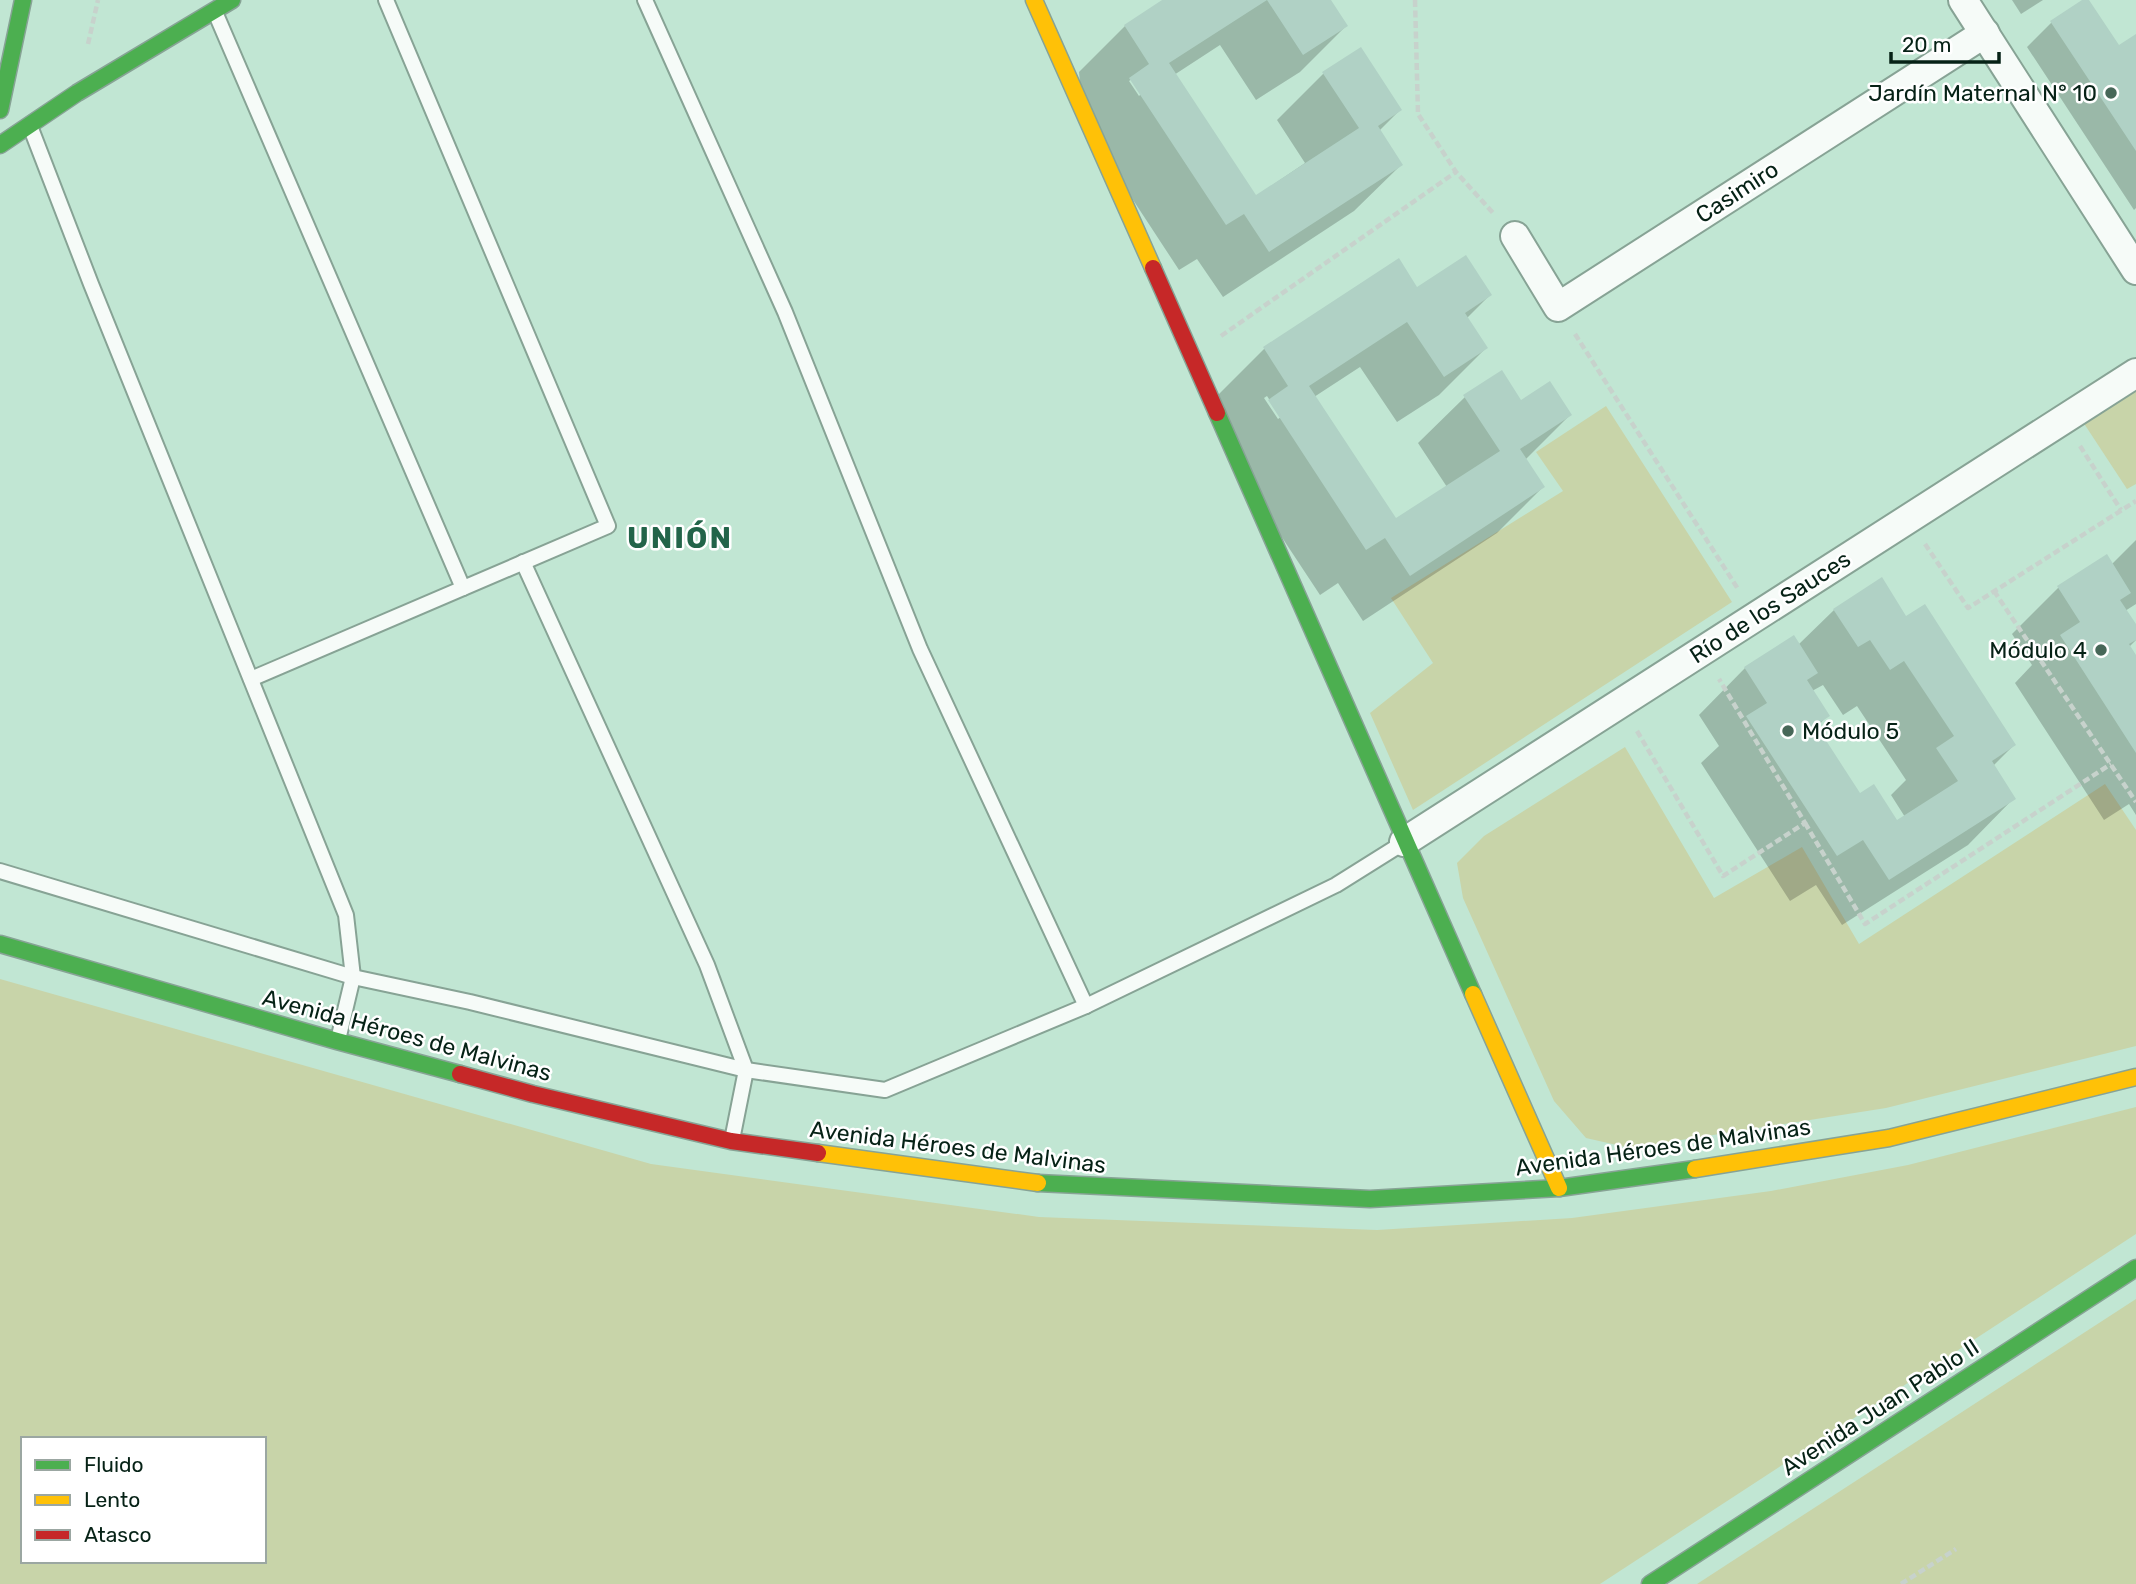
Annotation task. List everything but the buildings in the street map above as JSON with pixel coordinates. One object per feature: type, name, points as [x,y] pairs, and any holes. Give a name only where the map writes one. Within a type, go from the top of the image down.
[{"type":"main road","points":[[0,110],[23,0]]},
{"type":"main road","points":[[0,145],[77,93],[232,0]]},
{"type":"main road","points":[[1034,0],[1559,1188]]},
{"type":"main road","name":"Avenida Héroes de Malvinas","points":[[0,944],[533,1094],[731,1141],[1051,1185],[1370,1199],[1559,1188],[1745,1163],[1889,1138],[2136,1077]]},
{"type":"main road","name":"Avenida Juan Pablo II","points":[[1650,1584],[2136,1268]]},
{"type":"street","points":[[1963,0],[2136,270]]},
{"type":"street","name":"Casimiro","points":[[1558,307],[1985,33]]},
{"type":"street","points":[[1515,236],[1558,307]]},
{"type":"street","name":"Río de los Sauces","points":[[1404,842],[2136,373]]},
{"type":"lane","points":[[250,678],[608,526],[386,0]]},
{"type":"lane","points":[[645,0],[785,312],[920,649],[1086,1006]]},
{"type":"lane","points":[[215,10],[463,588]]},
{"type":"lane","points":[[30,126],[96,297],[346,915],[353,977],[337,1041]]},
{"type":"lane","points":[[523,562],[707,965],[746,1070],[731,1141]]},
{"type":"lane","points":[[0,871],[353,977],[470,1002],[746,1070],[885,1090],[1086,1006],[1336,885],[1404,842]]},
{"type":"path","points":[[1415,0],[1418,114],[1456,172],[1515,236]]},
{"type":"path","points":[[1191,357],[1456,172]]},
{"type":"path","points":[[1558,307],[1756,617]]},
{"type":"path","points":[[2063,419],[2121,510]]},
{"type":"path","points":[[1908,519],[1968,608],[2136,501]]},
{"type":"path","points":[[1994,591],[2136,802]]},
{"type":"path","points":[[1702,651],[1865,924],[2111,764]]},
{"type":"path","points":[[1620,703],[1723,876],[1805,823]]},
{"type":"path","points":[[1900,1584],[1956,1549]]},
{"type":"green space","points":[[2136,388],[2136,484],[2127,489],[2083,422]]},
{"type":"green space","points":[[1606,406],[1732,602],[1413,810],[1370,713],[1433,663],[1391,598],[1563,491],[1536,452]]},
{"type":"green space","points":[[1625,747],[1714,898],[1802,847],[1859,944],[2105,784],[2136,830],[2136,1046],[1886,1108],[1630,1148],[1586,1138],[1554,1101],[1463,898],[1457,863],[1484,836]]},
{"type":"green space","points":[[0,979],[651,1164],[1039,1217],[1377,1230],[1572,1218],[1771,1191],[1908,1165],[2136,1107],[2136,1234],[1600,1584],[0,1584]]},
{"type":"green space","points":[[2136,1299],[2136,1584],[1697,1584]]},
{"type":"traffic: fast","points":[[0,110],[23,0]]},
{"type":"traffic: fast","points":[[0,145],[77,93],[232,0]]},
{"type":"traffic: fast","points":[[1217,413],[1473,994]]},
{"type":"traffic: fast","points":[[0,944],[460,1074]]},
{"type":"traffic: fast","points":[[1038,1183],[1370,1199],[1559,1188],[1695,1169]]},
{"type":"traffic: fast","points":[[1650,1584],[2136,1268]]},
{"type":"traffic: slow","points":[[1034,0],[1153,268]]},
{"type":"traffic: slow","points":[[1473,994],[1559,1188]]},
{"type":"traffic: slow","points":[[1695,1169],[1889,1138],[2136,1077]]},
{"type":"traffic: slow","points":[[818,1153],[1038,1183]]},
{"type":"traffic: jam","points":[[1153,268],[1217,413]]},
{"type":"traffic: jam","points":[[460,1074],[731,1141],[818,1153]]},
{"type":"place","name":"Jardín Maternal N° 10","points":[[2111,93]]},
{"type":"place","name":"Módulo 4","points":[[2101,650]]},
{"type":"place","name":"Módulo 5","points":[[1788,731]]},
{"type":"district","name":"UNIÓN","points":[[680,538]]}]
